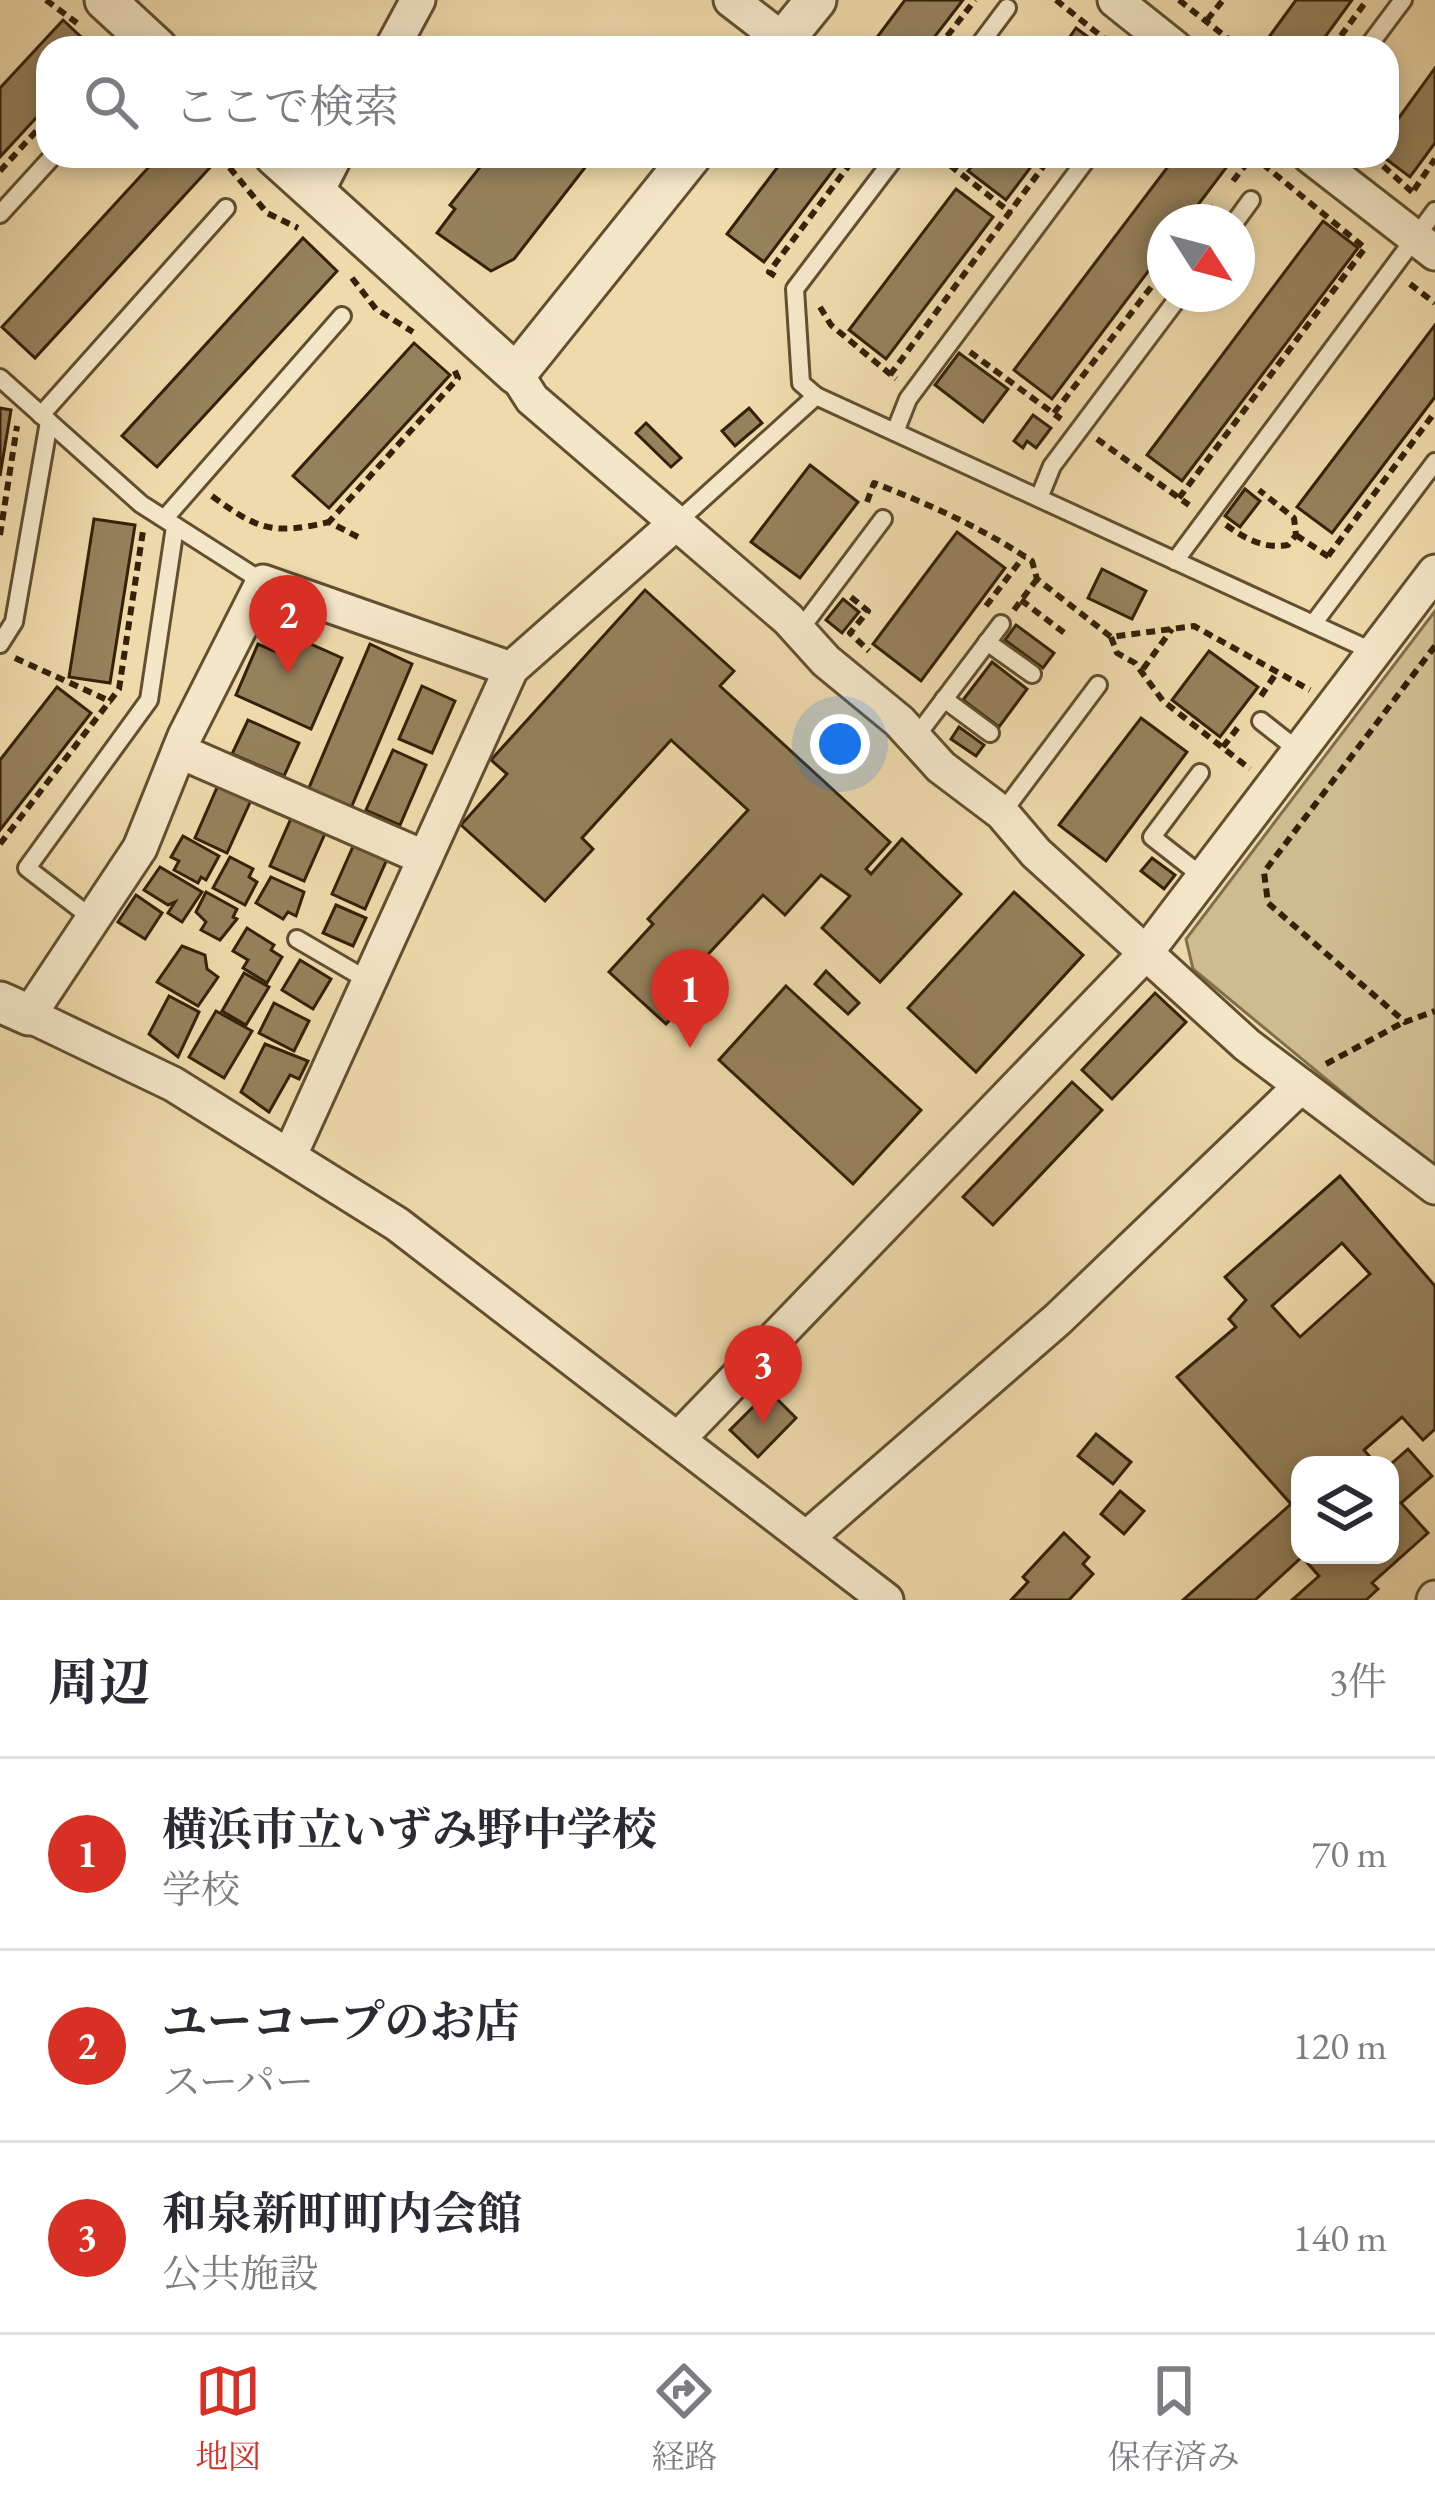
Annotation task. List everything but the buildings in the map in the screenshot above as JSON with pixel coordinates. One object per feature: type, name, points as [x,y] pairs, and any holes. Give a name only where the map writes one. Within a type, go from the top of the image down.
[{"type":"street","points":[[105,0],[144,36]]},
{"type":"street","points":[[398,36],[418,0]]},
{"type":"street","points":[[731,0],[771,36]]},
{"type":"street","points":[[787,36],[816,0]]},
{"type":"street","points":[[1115,0],[1160,36]]},
{"type":"street","points":[[288,168],[516,374],[532,399],[799,631],[941,766],[1002,813],[1145,954],[1313,1076],[1435,1187]]},
{"type":"street","points":[[316,193],[329,168]]},
{"type":"street","points":[[516,374],[681,168]]},
{"type":"street","points":[[1331,168],[1419,219]]},
{"type":"street","points":[[290,1155],[511,669],[676,523]]},
{"type":"street","points":[[680,1438],[1145,954],[1435,572]]},
{"type":"street","points":[[511,669],[263,582],[179,751],[140,848],[93,919],[14,1009],[173,1084],[397,1224],[809,1536],[886,1600]]},
{"type":"street","points":[[179,751],[425,858]]},
{"type":"street","points":[[809,1536],[1058,1319],[1313,1076]]},
{"type":"lane","points":[[1376,36],[1403,0]]},
{"type":"lane","points":[[986,36],[1007,8]]},
{"type":"lane","points":[[0,214],[42,168]]},
{"type":"lane","points":[[887,168],[795,289],[801,383],[816,396],[1374,652]]},
{"type":"lane","points":[[895,432],[908,399],[1080,168]]},
{"type":"lane","points":[[1248,204],[1251,200]]},
{"type":"lane","points":[[4,650],[14,622],[45,418],[226,208]]},
{"type":"lane","points":[[1175,561],[1419,219]]},
{"type":"lane","points":[[1039,498],[1052,466],[1168,312]]},
{"type":"lane","points":[[93,919],[27,868],[149,700],[170,523],[196,482],[342,316]]},
{"type":"lane","points":[[0,378],[141,504],[263,582]]},
{"type":"lane","points":[[676,523],[816,396]]},
{"type":"lane","points":[[1313,624],[1435,462]]},
{"type":"lane","points":[[799,631],[883,519]]},
{"type":"lane","points":[[915,738],[1001,624]]},
{"type":"lane","points":[[987,642],[1032,674]]},
{"type":"lane","points":[[1002,813],[1098,685]]},
{"type":"lane","points":[[944,699],[990,733]]},
{"type":"lane","points":[[1261,721],[1299,751]]},
{"type":"lane","points":[[1200,773],[1152,837],[1203,877]]},
{"type":"lane","points":[[297,939],[369,981]]},
{"type":"path","points":[[947,36],[975,0]]},
{"type":"path","points":[[1056,0],[1101,36]]},
{"type":"path","points":[[1179,0],[1226,36]]},
{"type":"path","points":[[1208,20],[1223,0]]},
{"type":"path","points":[[1341,36],[1367,0]]},
{"type":"path","points":[[0,170],[36,131]]},
{"type":"path","points":[[1419,219],[1435,159]]},
{"type":"path","points":[[230,168],[267,213],[312,241]]},
{"type":"path","points":[[953,168],[1033,231]]},
{"type":"path","points":[[890,375],[1042,168]]},
{"type":"path","points":[[1179,498],[1365,248],[1267,168]]},
{"type":"path","points":[[1381,168],[1419,219]]},
{"type":"path","points":[[342,268],[376,309],[428,344]]},
{"type":"path","points":[[1054,413],[1147,292]]},
{"type":"path","points":[[952,339],[1077,433],[1091,435],[1207,518],[1271,547],[1288,544],[1296,535],[1294,518],[1239,475]]},
{"type":"path","points":[[196,482],[256,526],[284,532],[329,522],[458,378],[442,358]]},
{"type":"path","points":[[0,535],[22,398]]},
{"type":"path","points":[[1328,556],[1435,412]]},
{"type":"path","points":[[859,513],[871,496],[870,485],[880,485],[949,518],[965,518],[1032,561],[1037,579],[1111,637],[1117,653],[1142,670],[1147,686],[1222,747]]},
{"type":"path","points":[[0,844],[119,689],[144,523],[141,504]]},
{"type":"path","points":[[329,522],[358,537]]},
{"type":"path","points":[[1296,535],[1351,574]]},
{"type":"path","points":[[1001,624],[1037,579]]},
{"type":"path","points":[[834,584],[868,611],[850,633],[879,660]]},
{"type":"path","points":[[1021,600],[1067,635]]},
{"type":"path","points":[[1111,637],[1194,626],[1334,706]]},
{"type":"path","points":[[1142,670],[1172,629]]},
{"type":"path","points":[[1405,1022],[1268,903],[1264,872],[1435,646]]},
{"type":"path","points":[[4,650],[142,715]]},
{"type":"path","points":[[1425,660],[1429,663],[1435,656]]},
{"type":"path","points":[[1313,1076],[1405,1022],[1435,1011]]},
{"type":"shaded area","points":[[1435,611],[1435,1169],[1193,969],[1186,939]]},
{"type":"place","name":"ユーコープのお店","points":[[288,674]]},
{"type":"place","name":"横浜市立いずみ野中学校","points":[[690,1048]]},
{"type":"place","name":"和泉新町町内会館","points":[[763,1424]]}]
